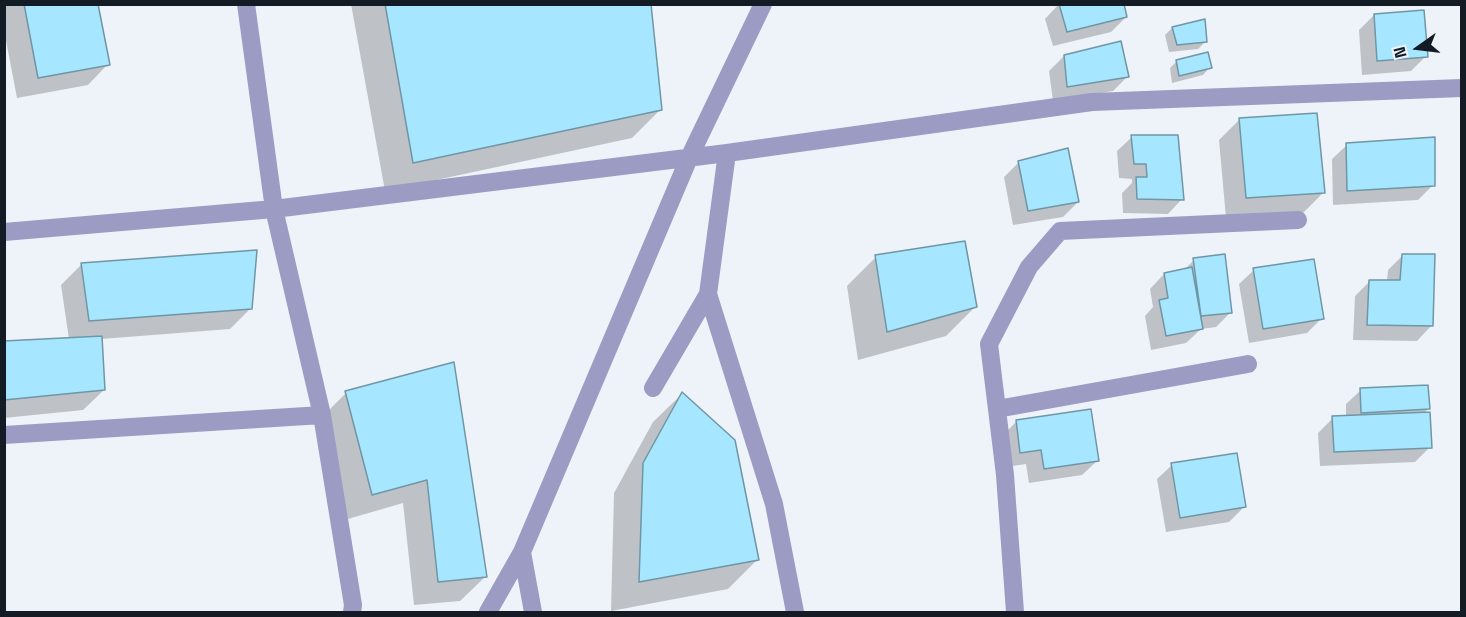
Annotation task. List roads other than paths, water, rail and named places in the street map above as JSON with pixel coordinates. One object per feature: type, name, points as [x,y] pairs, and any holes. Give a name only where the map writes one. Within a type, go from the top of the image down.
[{"type":"street","points":[[246,4],[274,209],[322,415],[353,605],[352,612]]},
{"type":"street","points":[[488,612],[522,552],[689,158],[763,4]]},
{"type":"street","points":[[4,232],[274,209],[689,158],[1092,102],[1461,88]]},
{"type":"street","points":[[653,388],[708,294],[727,153]]},
{"type":"street","points":[[1015,612],[1005,475],[989,344],[1029,267],[1060,231],[1298,220]]},
{"type":"street","points":[[708,294],[774,504],[795,612]]},
{"type":"street","points":[[997,409],[1248,364]]},
{"type":"street","points":[[4,435],[322,415]]},
{"type":"street","points":[[522,552],[533,612]]}]
